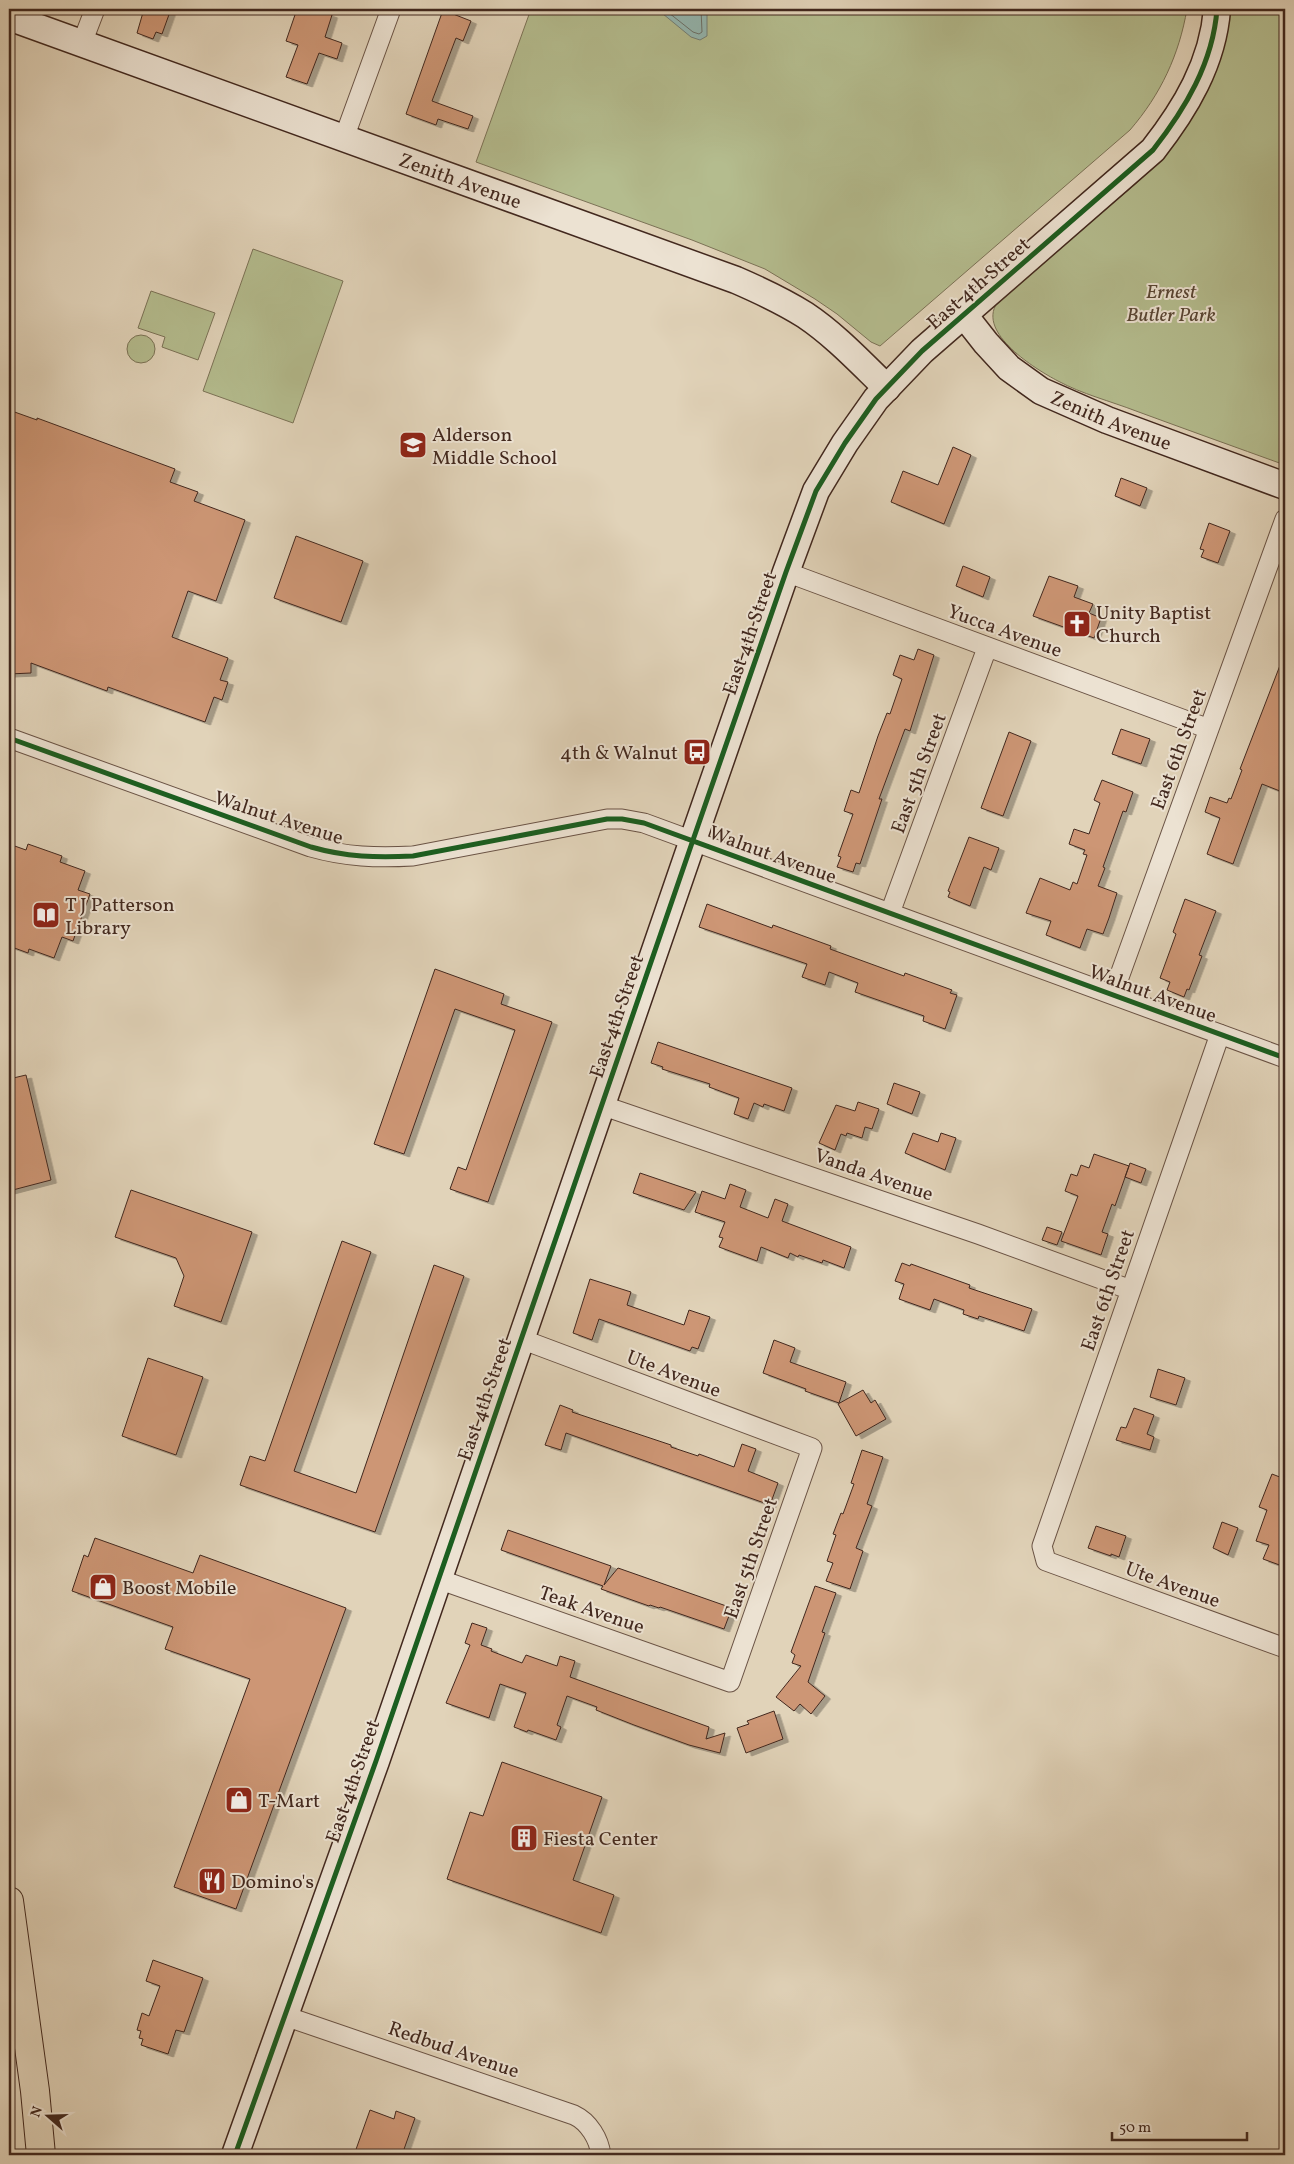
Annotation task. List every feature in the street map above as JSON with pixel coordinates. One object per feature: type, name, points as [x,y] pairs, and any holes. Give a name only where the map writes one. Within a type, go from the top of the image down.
[{"type":"highway","points":[[9,1901],[35,2091],[40,2155]]},
{"type":"highway","points":[[35,2091],[50,2155]]},
{"type":"street","points":[[82,43],[95,9]]},
{"type":"street","points":[[344,138],[391,9]]},
{"type":"street","name":"East 4th Street","points":[[235,2155],[373,1770],[601,1105],[786,572],[816,491],[845,443],[876,399],[922,351],[1152,150],[1178,117],[1195,89],[1207,56],[1216,22],[1217,9]]},
{"type":"street","name":"Zenith Avenue","points":[[9,17],[736,280],[772,296],[806,316],[821,327],[887,388]]},
{"type":"street","name":"Zenith Avenue","points":[[964,315],[1009,368],[1041,391],[1107,420],[1285,486]]},
{"type":"street","name":"East 6th Street","points":[[1112,994],[1285,519]]},
{"type":"street","name":"Yucca Avenue","points":[[786,572],[1209,729]]},
{"type":"street","name":"East 5th Street","points":[[890,913],[988,648]]},
{"type":"street","name":"Walnut Avenue","points":[[9,738],[311,847],[348,856],[387,858],[413,856],[607,819],[622,819],[644,823],[1285,1058]]},
{"type":"street","name":"East 6th Street","points":[[1046,1561],[1042,1546],[1220,1034]]},
{"type":"street","name":"Vanda Avenue","points":[[601,1105],[978,1234],[1131,1290]]},
{"type":"street","name":"Ute Avenue","points":[[521,1339],[812,1448]]},
{"type":"street","name":"East 5th Street","points":[[730,1682],[812,1448]]},
{"type":"street","name":"Ute Avenue","points":[[1046,1561],[1285,1648]]},
{"type":"street","name":"Teak Avenue","points":[[438,1579],[730,1682]]},
{"type":"street","name":"Redbud Avenue","points":[[285,2016],[574,2115],[587,2125],[599,2148]]},
{"type":"green space","points":[[531,9],[1187,9],[1174,58],[1160,88],[1130,130],[880,346],[871,342],[837,314],[815,299],[765,269],[692,240],[476,162]]},
{"type":"green space","name":"Ernest Butler Park","points":[[1230,9],[1285,9],[1285,465],[1067,386],[1036,368],[1011,349],[1001,338],[995,326],[993,314],[997,303],[1136,184],[1173,145],[1186,128],[1207,91],[1222,51]]},
{"type":"green space","points":[[253,249],[343,281],[293,423],[203,391]]},
{"type":"green space","points":[[151,291],[215,313],[198,360],[162,347],[165,337],[138,328]]},
{"type":"green space","points":[[141,335],[151,339],[155,349],[151,359],[141,363],[131,359],[127,349],[131,339]]},
{"type":"water","points":[[657,9],[707,9],[707,36],[700,40],[691,37]]},
{"type":"building","points":[[144,9],[171,9],[162,34],[156,32],[153,39],[137,33]]},
{"type":"building","points":[[297,9],[315,9],[332,15],[325,37],[342,43],[337,59],[319,53],[307,84],[286,77],[298,45],[286,41]]},
{"type":"building","points":[[443,10],[471,21],[463,41],[456,38],[432,101],[473,116],[468,129],[438,119],[436,125],[406,114]]},
{"type":"building","points":[[9,410],[37,420],[37,418],[175,469],[170,482],[198,492],[194,501],[245,520],[216,601],[188,591],[172,637],[228,658],[220,680],[228,682],[222,700],[214,697],[205,722],[108,687],[107,691],[31,663],[31,673],[9,674]]},
{"type":"building","points":[[953,447],[971,455],[944,524],[891,502],[903,471],[938,485]]},
{"type":"building","points":[[1121,478],[1147,488],[1140,506],[1115,496]]},
{"type":"building","points":[[1209,523],[1230,531],[1218,563],[1201,557],[1204,550],[1200,549]]},
{"type":"building","points":[[296,536],[363,561],[341,622],[274,598]]},
{"type":"building","points":[[963,566],[990,577],[983,597],[956,586]]},
{"type":"building","name":"Unity Baptist Church","points":[[1049,576],[1078,586],[1074,597],[1093,604],[1089,613],[1101,618],[1094,638],[1033,616]]},
{"type":"building","points":[[918,649],[934,655],[910,731],[905,729],[879,799],[882,799],[860,864],[856,863],[853,872],[837,867],[841,857],[838,856],[853,814],[844,811],[851,790],[859,793],[887,713],[890,714],[902,679],[893,675],[900,655],[914,660]]},
{"type":"building","points":[[1284,655],[1285,793],[1262,784],[1233,864],[1207,854],[1220,818],[1205,812],[1210,797],[1227,803],[1229,798],[1231,799],[1242,770],[1240,769]]},
{"type":"building","points":[[1121,729],[1150,739],[1141,764],[1112,754]]},
{"type":"building","points":[[1009,732],[1031,741],[1003,816],[981,808]]},
{"type":"building","points":[[1102,780],[1133,792],[1126,812],[1123,811],[1098,886],[1117,893],[1109,918],[1103,934],[1087,929],[1080,948],[1046,935],[1051,921],[1026,913],[1040,878],[1070,890],[1073,882],[1077,884],[1087,855],[1083,854],[1085,850],[1069,844],[1074,829],[1089,834],[1100,803],[1094,800]]},
{"type":"building","points":[[969,837],[999,848],[991,870],[984,867],[970,906],[948,897],[950,892],[948,891]]},
{"type":"building","name":"T J Patterson Library","points":[[9,844],[26,850],[28,844],[62,856],[60,862],[85,871],[78,890],[90,894],[73,941],[62,937],[54,958],[29,949],[28,953],[9,946]]},
{"type":"building","points":[[1185,899],[1216,911],[1199,955],[1202,956],[1189,990],[1187,989],[1184,997],[1167,990],[1170,982],[1160,978],[1176,934],[1173,932]]},
{"type":"building","points":[[707,904],[772,928],[773,925],[831,946],[830,949],[904,976],[905,973],[952,990],[950,993],[957,995],[945,1029],[923,1021],[924,1016],[855,992],[858,983],[829,972],[825,985],[802,977],[807,964],[699,927]]},
{"type":"building","points":[[435,969],[504,994],[501,1004],[552,1022],[488,1202],[450,1189],[458,1167],[466,1170],[515,1030],[455,1009],[404,1154],[374,1144]]},
{"type":"building","points":[[658,1042],[792,1088],[784,1111],[764,1104],[763,1107],[754,1103],[748,1119],[734,1114],[739,1098],[709,1087],[710,1084],[662,1069],[663,1067],[651,1063]]},
{"type":"building","points":[[26,1075],[51,1180],[9,1191],[9,1079]]},
{"type":"building","points":[[894,1083],[920,1092],[912,1114],[887,1104]]},
{"type":"building","points":[[858,1102],[879,1109],[872,1129],[865,1127],[862,1138],[847,1133],[846,1136],[841,1134],[835,1150],[819,1143],[836,1105],[855,1111]]},
{"type":"building","points":[[913,1133],[938,1142],[941,1133],[956,1138],[945,1170],[905,1153]]},
{"type":"building","points":[[1094,1154],[1129,1166],[1115,1206],[1112,1204],[1102,1232],[1108,1234],[1101,1255],[1061,1241],[1078,1196],[1065,1191],[1071,1174],[1077,1176],[1081,1165],[1089,1168]]},
{"type":"building","points":[[1130,1163],[1146,1169],[1141,1183],[1125,1177]]},
{"type":"building","points":[[640,1173],[696,1192],[684,1210],[633,1193]]},
{"type":"building","points":[[730,1184],[746,1190],[740,1207],[768,1218],[775,1199],[788,1204],[782,1221],[851,1247],[844,1268],[823,1260],[822,1263],[790,1253],[788,1258],[761,1247],[757,1261],[719,1247],[723,1238],[719,1237],[725,1222],[695,1212],[702,1191],[725,1199]]},
{"type":"building","points":[[131,1190],[252,1232],[221,1322],[174,1306],[184,1276],[176,1258],[115,1237]]},
{"type":"building","points":[[1047,1227],[1062,1232],[1057,1245],[1042,1240]]},
{"type":"building","points":[[342,1241],[371,1252],[294,1471],[356,1493],[434,1265],[464,1276],[375,1532],[240,1485],[250,1456],[265,1461]]},
{"type":"building","points":[[902,1263],[910,1266],[911,1264],[970,1285],[969,1288],[1032,1309],[1024,1331],[979,1316],[978,1319],[963,1314],[964,1310],[934,1299],[930,1310],[899,1299],[904,1284],[895,1281]]},
{"type":"building","points":[[590,1279],[631,1292],[627,1305],[684,1325],[689,1310],[710,1317],[698,1349],[692,1347],[690,1351],[599,1319],[592,1340],[573,1333]]},
{"type":"building","points":[[774,1340],[795,1348],[790,1362],[846,1382],[839,1403],[763,1373]]},
{"type":"building","points":[[148,1358],[203,1377],[176,1455],[122,1436]]},
{"type":"building","points":[[1158,1369],[1185,1378],[1176,1405],[1150,1397]]},
{"type":"building","points":[[863,1390],[871,1403],[875,1400],[886,1419],[856,1436],[838,1404]]},
{"type":"building","points":[[560,1405],[573,1410],[572,1412],[734,1467],[742,1444],[756,1449],[748,1471],[778,1483],[770,1505],[566,1433],[561,1450],[545,1445]]},
{"type":"building","points":[[1134,1408],[1154,1415],[1147,1434],[1154,1437],[1150,1450],[1116,1440],[1121,1427],[1126,1428]]},
{"type":"building","points":[[862,1450],[883,1457],[867,1504],[872,1506],[856,1548],[863,1551],[850,1589],[826,1581],[833,1563],[827,1561],[836,1535],[833,1534],[854,1484],[851,1483]]},
{"type":"building","points":[[1272,1474],[1285,1479],[1285,1567],[1263,1559],[1269,1545],[1256,1541],[1267,1510],[1259,1507]]},
{"type":"building","points":[[1222,1522],[1238,1528],[1228,1555],[1213,1548]]},
{"type":"building","points":[[1096,1526],[1126,1536],[1119,1557],[1088,1548]]},
{"type":"building","points":[[508,1530],[611,1566],[604,1585],[618,1568],[732,1608],[724,1629],[601,1589],[603,1586],[501,1550]]},
{"type":"building","points":[[95,1538],[193,1573],[200,1555],[346,1608],[236,1909],[174,1887],[250,1679],[165,1649],[173,1627],[72,1591],[84,1555],[88,1557]]},
{"type":"building","points":[[815,1586],[836,1593],[822,1632],[825,1633],[808,1682],[825,1696],[811,1714],[800,1704],[794,1711],[776,1697],[801,1666],[792,1663],[795,1655],[791,1652]]},
{"type":"building","points":[[472,1623],[487,1628],[481,1645],[492,1649],[491,1651],[522,1663],[526,1655],[557,1666],[560,1656],[575,1661],[570,1677],[709,1727],[706,1739],[725,1733],[720,1753],[689,1745],[634,1725],[596,1710],[597,1707],[567,1696],[557,1725],[561,1727],[556,1740],[514,1727],[526,1693],[500,1684],[489,1718],[446,1703],[470,1645],[465,1643]]},
{"type":"building","points":[[774,1711],[783,1739],[746,1753],[737,1728],[749,1724],[747,1721]]},
{"type":"building","name":"Fiesta Center","points":[[502,1762],[602,1797],[573,1880],[614,1895],[601,1933],[447,1879],[470,1812],[483,1816]]},
{"type":"building","points":[[153,1960],[203,1978],[184,2032],[176,2030],[168,2054],[141,2045],[143,2039],[139,2038],[141,2031],[137,2030],[142,2013],[149,2016],[160,1986],[146,1981]]},
{"type":"building","points":[[370,2110],[394,2119],[396,2111],[415,2118],[402,2155],[354,2155]]},
{"type":"cycle path","points":[[235,2155],[376,1761],[693,840],[816,491],[845,443],[876,399],[922,351],[1153,150],[1176,118],[1196,84],[1210,48],[1217,9]]},
{"type":"cycle path","points":[[9,738],[311,847],[349,855],[374,857],[413,856],[607,819],[622,819],[644,823],[1285,1058]]},
{"type":"place","name":"Alderson Middle School","points":[[413,445]]},
{"type":"place","name":"Unity Baptist Church","points":[[1077,624]]},
{"type":"place","name":"4th & Walnut","points":[[697,752]]},
{"type":"place","name":"T J Patterson Library","points":[[46,915]]},
{"type":"place","name":"Boost Mobile","points":[[103,1587]]},
{"type":"place","name":"T-Mart","points":[[239,1800]]},
{"type":"place","name":"Fiesta Center","points":[[524,1838]]},
{"type":"place","name":"Domino's","points":[[212,1881]]}]
